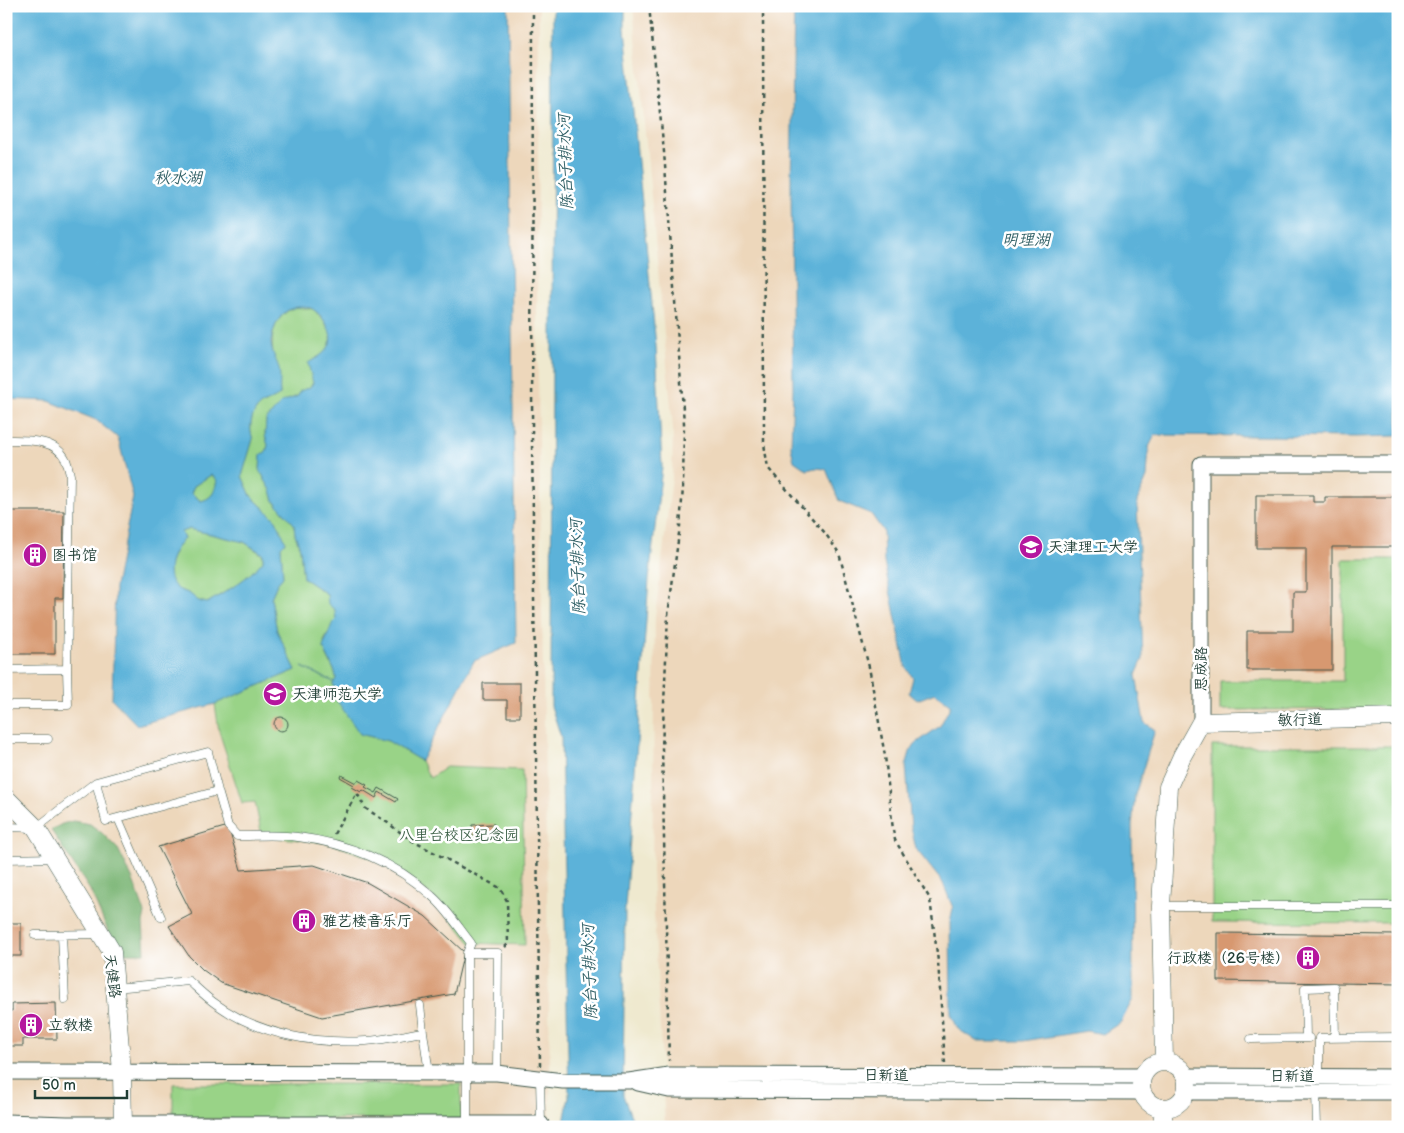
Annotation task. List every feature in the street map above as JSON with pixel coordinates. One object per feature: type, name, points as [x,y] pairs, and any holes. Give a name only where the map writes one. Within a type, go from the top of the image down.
[{"type":"street","name":"思成路","points":[[1202,722],[1202,464],[1398,464]]},
{"type":"street","name":"敏行道","points":[[1202,722],[1398,717]]},
{"type":"street","points":[[1164,1062],[1162,906],[1168,787],[1182,756],[1202,722]]},
{"type":"street","name":"天健路","points":[[6,798],[36,828],[112,952],[122,1072],[123,1125]]},
{"type":"street","points":[[1164,1062],[1175,1064],[1181,1069],[1186,1084],[1182,1099],[1176,1104],[1163,1108],[1149,1102],[1143,1084],[1146,1070],[1152,1065],[1164,1062]]},
{"type":"street","name":"日新道","points":[[6,1072],[467,1073],[540,1077],[563,1081],[629,1081],[669,1075],[946,1076],[1143,1084]]},
{"type":"street","name":"日新道","points":[[1186,1084],[1319,1076],[1398,1076]]},
{"type":"street","name":"日新道","points":[[629,1081],[669,1090],[1143,1084]]},
{"type":"street","name":"日新道","points":[[1186,1084],[1318,1093],[1398,1092]]},
{"type":"street","points":[[1163,1108],[1163,1127]]},
{"type":"street","points":[[6,1122],[67,1125],[541,1125]]},
{"type":"lane","points":[[6,440],[37,440],[54,447],[66,459],[70,476],[68,705],[6,705]]},
{"type":"lane","points":[[6,670],[67,669]]},
{"type":"lane","points":[[6,739],[48,739]]},
{"type":"lane","points":[[6,827],[36,828],[96,782],[208,752],[228,826],[237,836],[297,837],[329,843],[355,850],[384,863],[409,878],[433,897],[471,943],[467,953],[467,1124]]},
{"type":"lane","points":[[96,782],[106,821],[218,791]]},
{"type":"lane","points":[[118,818],[160,917]]},
{"type":"lane","points":[[6,859],[54,858]]},
{"type":"lane","points":[[1162,906],[1398,906]]},
{"type":"lane","points":[[35,935],[100,934]]},
{"type":"lane","points":[[62,935],[65,1000]]},
{"type":"lane","points":[[467,953],[498,954],[497,1074]]},
{"type":"lane","points":[[115,988],[189,981],[216,1004],[243,1020],[279,1034],[318,1041],[367,1041],[423,1032]]},
{"type":"lane","points":[[1306,1038],[1305,988],[1334,987],[1335,1038]]},
{"type":"lane","points":[[420,1005],[428,1073]]},
{"type":"lane","points":[[1251,1039],[1398,1037]]},
{"type":"lane","points":[[1317,1127],[1319,1038]]},
{"type":"lane","points":[[540,1077],[541,1125]]},
{"type":"path","points":[[533,6],[532,440],[540,1077]]},
{"type":"path","points":[[649,6],[664,152],[684,423],[683,488],[668,615],[662,748],[669,1075]]},
{"type":"path","points":[[764,6],[764,444],[768,468],[840,553],[869,667],[886,756],[895,840],[930,899],[938,961],[946,1076]]},
{"type":"path","points":[[329,843],[357,793],[365,808],[409,839],[500,888],[507,900],[508,944],[498,954]]},
{"type":"shaded area","name":"天津师范大学","points":[[6,6],[539,6],[537,321],[550,1127],[6,1127]]},
{"type":"shaded area","name":"天津理工大学","points":[[633,6],[1398,6],[1398,1127],[665,1127],[652,872],[655,617],[672,478],[673,428]]},
{"type":"green space","name":"八里台校区纪念园","points":[[294,307],[313,309],[328,328],[331,341],[323,353],[315,359],[313,383],[310,387],[298,396],[282,402],[266,420],[265,436],[268,445],[266,452],[261,455],[260,469],[271,490],[274,501],[294,524],[300,548],[303,578],[327,594],[335,610],[336,620],[324,641],[326,654],[335,672],[336,679],[333,684],[360,734],[388,741],[421,761],[430,778],[446,767],[522,770],[525,945],[471,943],[433,897],[385,863],[329,843],[262,836],[255,802],[242,803],[219,731],[215,704],[296,670],[277,631],[271,598],[277,584],[283,577],[281,547],[276,520],[251,496],[242,476],[253,439],[251,435],[251,421],[253,416],[261,405],[280,394],[272,346],[276,324],[283,315]]},
{"type":"green space","points":[[211,475],[217,480],[214,491],[211,496],[201,501],[191,493],[194,486]]},
{"type":"green space","points":[[189,529],[244,542],[263,555],[263,561],[244,579],[222,594],[207,603],[199,601],[190,594],[175,587],[170,580],[169,574],[173,555],[184,539],[181,532]]},
{"type":"green space","points":[[1343,559],[1398,559],[1398,709],[1220,710],[1220,681],[1343,681]]},
{"type":"green space","points":[[1212,746],[1398,746],[1398,923],[1212,922]]},
{"type":"green space","points":[[73,821],[90,824],[118,849],[133,880],[145,913],[143,923],[145,953],[126,953],[115,947],[90,890],[51,830]]},
{"type":"green space","points":[[173,1084],[461,1084],[461,1119],[173,1119]]},
{"type":"water","name":"秋水湖","points":[[6,6],[508,6],[516,643],[474,661],[421,761],[388,741],[360,734],[335,698],[334,694],[336,691],[333,684],[336,679],[335,672],[323,647],[332,624],[336,620],[335,610],[328,604],[327,594],[303,578],[300,548],[294,524],[274,501],[271,490],[260,470],[261,454],[266,452],[268,445],[265,436],[266,420],[282,402],[298,396],[300,391],[310,387],[313,383],[308,363],[322,354],[329,346],[330,331],[318,313],[309,308],[294,308],[283,314],[276,324],[271,342],[280,371],[280,395],[261,405],[253,416],[251,435],[253,439],[242,476],[251,496],[276,520],[286,542],[281,547],[283,577],[277,584],[271,598],[277,631],[296,670],[215,704],[137,725],[112,699],[115,587],[133,497],[118,438],[96,420],[49,401],[6,399]],"holes":[[[211,475],[217,480],[214,491],[211,496],[201,501],[191,493],[194,486]],[[189,529],[244,542],[263,554],[263,561],[244,579],[222,594],[207,603],[199,601],[176,587],[169,574],[173,554],[184,539],[181,532]]]},
{"type":"water","name":"陈台子排水河","points":[[553,6],[625,6],[625,29],[656,346],[662,467],[649,579],[625,907],[623,1095],[635,1127],[563,1127],[569,1097],[561,737],[551,706]]},
{"type":"water","name":"明理湖","points":[[794,6],[1398,6],[1398,436],[1155,435],[1149,447],[1147,477],[1137,501],[1143,659],[1136,675],[1144,722],[1155,730],[1135,795],[1132,826],[1133,999],[1121,1022],[1103,1034],[1087,1031],[1023,1041],[976,1041],[958,1029],[951,1014],[950,922],[953,908],[943,883],[916,849],[911,827],[906,766],[910,752],[915,744],[940,726],[951,705],[935,693],[917,700],[909,693],[913,678],[906,667],[884,562],[883,531],[871,514],[839,501],[826,469],[815,468],[807,470],[794,461],[791,447],[793,389],[791,184]]},
{"type":"building","points":[[1256,495],[1313,495],[1313,502],[1325,502],[1325,497],[1398,497],[1398,547],[1332,547],[1332,670],[1247,670],[1247,631],[1293,631],[1293,592],[1306,592],[1306,548],[1256,548]]},
{"type":"building","name":"图书馆","points":[[6,511],[64,511],[63,598],[55,598],[55,654],[6,654]]},
{"type":"building","points":[[483,683],[520,683],[520,717],[507,717],[507,700],[483,700]]},
{"type":"building","points":[[281,717],[286,719],[288,724],[286,729],[281,731],[276,729],[274,724],[276,719]]},
{"type":"building","points":[[341,775],[356,783],[358,780],[367,785],[365,787],[376,793],[379,788],[398,799],[396,802],[379,792],[376,798],[363,790],[361,792],[352,787],[354,785],[340,777]]},
{"type":"building","points":[[494,824],[494,835],[472,835],[472,825]]},
{"type":"building","name":"雅艺楼音乐厅","points":[[228,826],[241,870],[314,865],[368,883],[425,916],[464,952],[454,994],[322,1017],[221,983],[203,970],[189,956],[169,926],[192,914],[158,847]]},
{"type":"building","points":[[6,923],[21,923],[21,956],[6,956]]},
{"type":"building","name":"行政楼（26号楼）","points":[[1218,933],[1398,935],[1398,984],[1218,981]]},
{"type":"building","name":"立教楼","points":[[56,1003],[57,1039],[23,1039],[23,1046],[6,1046],[6,1011],[12,1011],[12,1004]]},
{"type":"place","name":"天津理工大学","points":[[1031,547]]},
{"type":"place","name":"图书馆","points":[[35,555]]},
{"type":"place","name":"天津师范大学","points":[[275,694]]},
{"type":"place","name":"雅艺楼音乐厅","points":[[304,921]]},
{"type":"place","name":"行政楼（26号楼）","points":[[1308,958]]},
{"type":"place","name":"立教楼","points":[[31,1025]]}]
